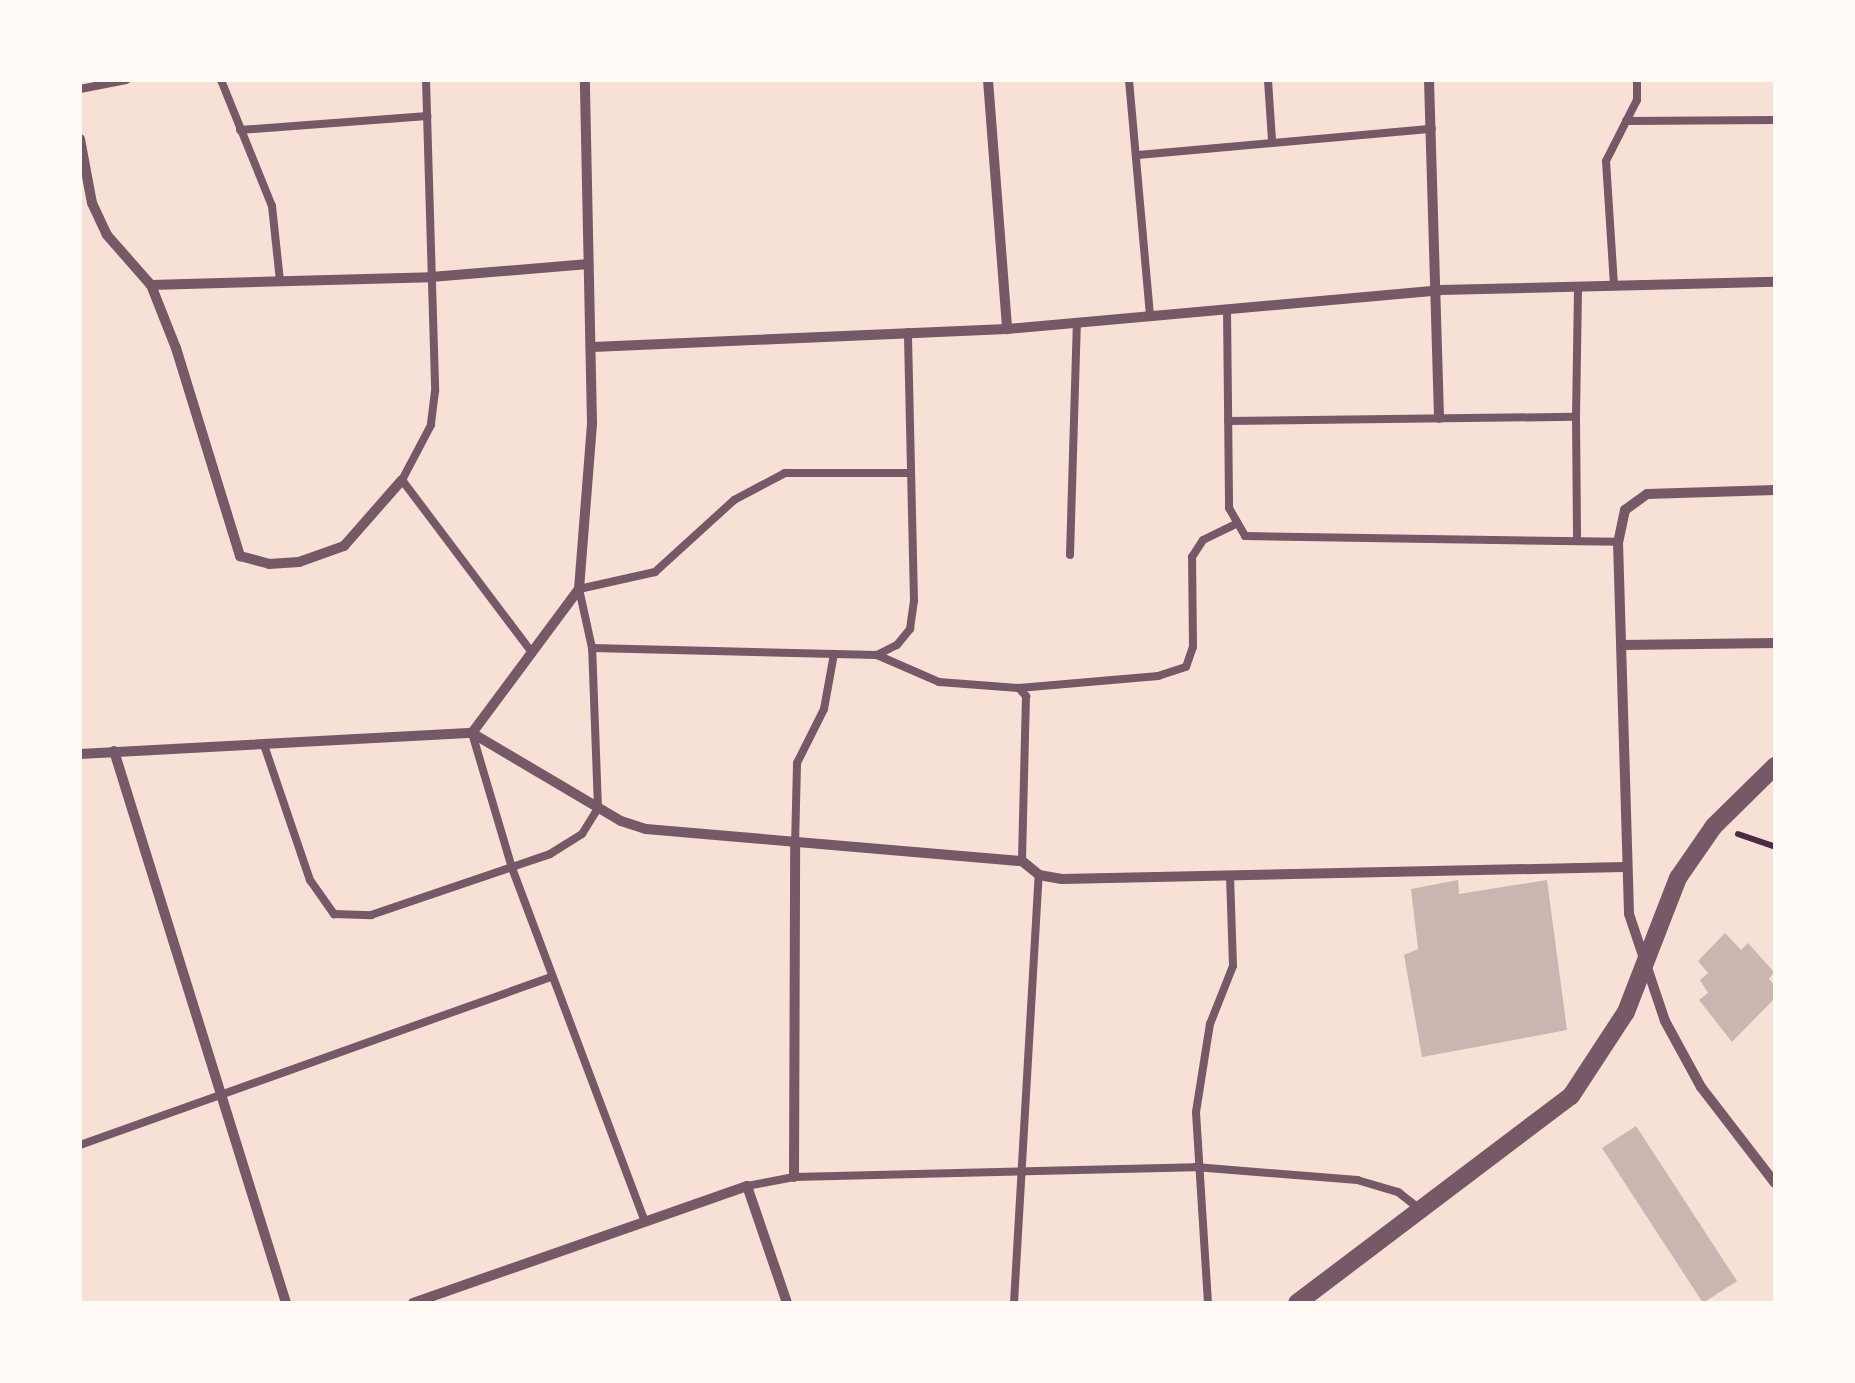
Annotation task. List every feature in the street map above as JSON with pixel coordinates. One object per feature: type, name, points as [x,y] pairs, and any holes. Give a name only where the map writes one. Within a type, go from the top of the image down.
[{"type":"street","points":[[472,733],[579,589],[593,347],[585,80]]},
{"type":"street","points":[[988,80],[1006,329]]},
{"type":"street","points":[[1428,80],[1434,129],[1440,290],[1439,418]]},
{"type":"street","points":[[80,139],[92,203],[107,235],[151,284],[240,556],[269,564],[298,562],[344,546],[402,480]]},
{"type":"street","points":[[151,284],[431,276],[588,264]]},
{"type":"street","points":[[593,347],[1006,329],[1440,290],[1775,282]]},
{"type":"street","points":[[1775,490],[1647,494],[1625,510],[1618,542],[1623,645],[1624,867],[1642,965],[1701,1087],[1775,1183]]},
{"type":"street","points":[[1623,645],[1775,643]]},
{"type":"street","points":[[80,754],[472,733],[598,808],[646,829],[795,846],[1022,862],[1040,875],[1087,881],[1624,867]]},
{"type":"street","points":[[114,751],[286,1303]]},
{"type":"street","points":[[1296,1303],[1571,1096],[1626,1012],[1678,878],[1714,826],[1775,766]]},
{"type":"street","points":[[794,1178],[795,846]]},
{"type":"street","points":[[413,1303],[444,1297],[747,1186],[787,1303]]},
{"type":"lane","points":[[80,88],[126,80]]},
{"type":"lane","points":[[221,80],[272,206],[280,281]]},
{"type":"lane","points":[[426,80],[431,426],[402,480],[530,650]]},
{"type":"lane","points":[[1130,80],[1150,316]]},
{"type":"lane","points":[[1268,80],[1272,141]]},
{"type":"lane","points":[[1614,285],[1606,161],[1637,100],[1637,80]]},
{"type":"lane","points":[[240,130],[427,116]]},
{"type":"lane","points":[[1626,120],[1775,120]]},
{"type":"lane","points":[[1138,154],[1434,129]]},
{"type":"lane","points":[[1577,540],[1578,286]]},
{"type":"lane","points":[[1227,309],[1234,525]]},
{"type":"lane","points":[[1070,556],[1077,322]]},
{"type":"lane","points":[[877,655],[910,628],[908,332]]},
{"type":"lane","points":[[1228,421],[1576,416]]},
{"type":"lane","points":[[264,745],[310,880],[334,914],[372,914],[512,868],[568,845],[598,808],[592,648],[579,589],[656,572],[734,500],[785,473],[909,473]]},
{"type":"lane","points":[[1234,525],[1260,540],[1618,542]]},
{"type":"lane","points":[[592,648],[877,655],[939,682],[1019,688],[1158,676],[1186,667],[1193,647],[1192,557],[1203,540],[1234,525]]},
{"type":"lane","points":[[795,846],[798,763],[824,709],[834,654]]},
{"type":"lane","points":[[1019,688],[1031,710],[1022,862]]},
{"type":"lane","points":[[472,733],[512,868],[646,1222]]},
{"type":"lane","points":[[1014,1303],[1016,1225],[1026,1171],[1040,875]]},
{"type":"lane","points":[[1208,1303],[1195,1167],[1204,1051],[1232,966],[1230,876]]},
{"type":"lane","points":[[80,1145],[224,1098],[551,976]]},
{"type":"lane","points":[[747,1186],[794,1178],[1195,1167],[1379,1184],[1420,1208]]},
{"type":"path","points":[[1714,826],[1775,846]]},
{"type":"building","points":[[1458,880],[1459,894],[1547,880],[1567,1030],[1422,1057],[1404,955],[1418,949],[1411,889]]},
{"type":"building","points":[[1725,933],[1741,950],[1748,943],[1774,972],[1769,979],[1775,986],[1775,998],[1732,1042],[1699,1000],[1708,993],[1700,980],[1708,973],[1698,961]]},
{"type":"building","points":[[1636,1126],[1737,1281],[1703,1303],[1602,1148]]}]
